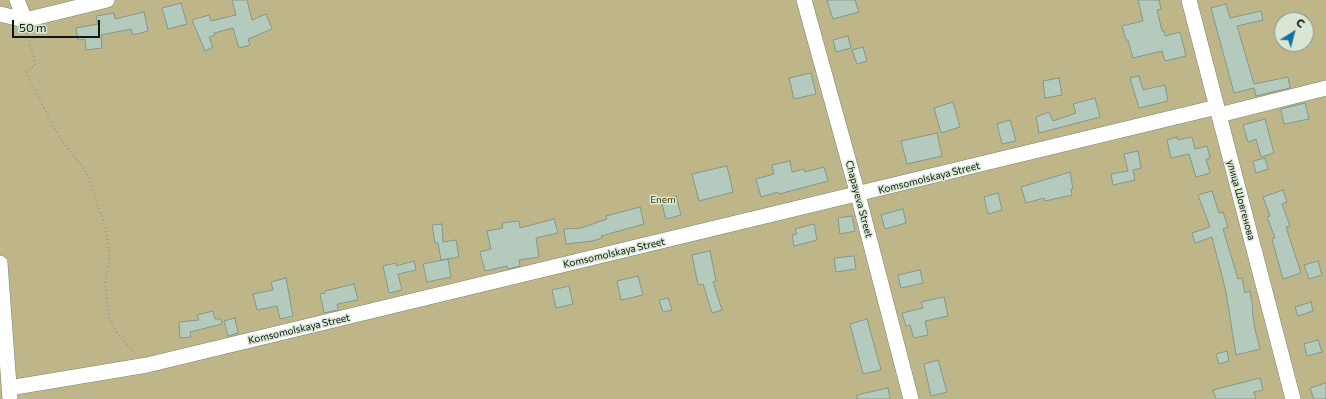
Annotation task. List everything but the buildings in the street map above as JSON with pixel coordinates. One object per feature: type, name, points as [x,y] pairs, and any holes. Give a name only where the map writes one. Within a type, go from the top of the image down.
[{"type":"street","points":[[18,0],[25,20]]},
{"type":"street","points":[[0,14],[25,20],[107,0]]},
{"type":"street","name":"Chapayeva Street","points":[[804,0],[858,195],[910,399]]},
{"type":"street","name":"улица Шовгенова","points":[[1189,0],[1293,399]]},
{"type":"street","name":"Komsomolskaya Street","points":[[9,393],[147,365],[858,195],[1218,111],[1326,88]]},
{"type":"street","points":[[0,263],[9,393]]},
{"type":"path","points":[[25,20],[35,65],[26,72],[61,139],[87,173],[106,229],[110,260],[105,282],[109,319],[119,336],[147,365]]},
{"type":"green space","name":"Enem","points":[[0,0],[1326,0],[1326,399],[0,399]]}]
